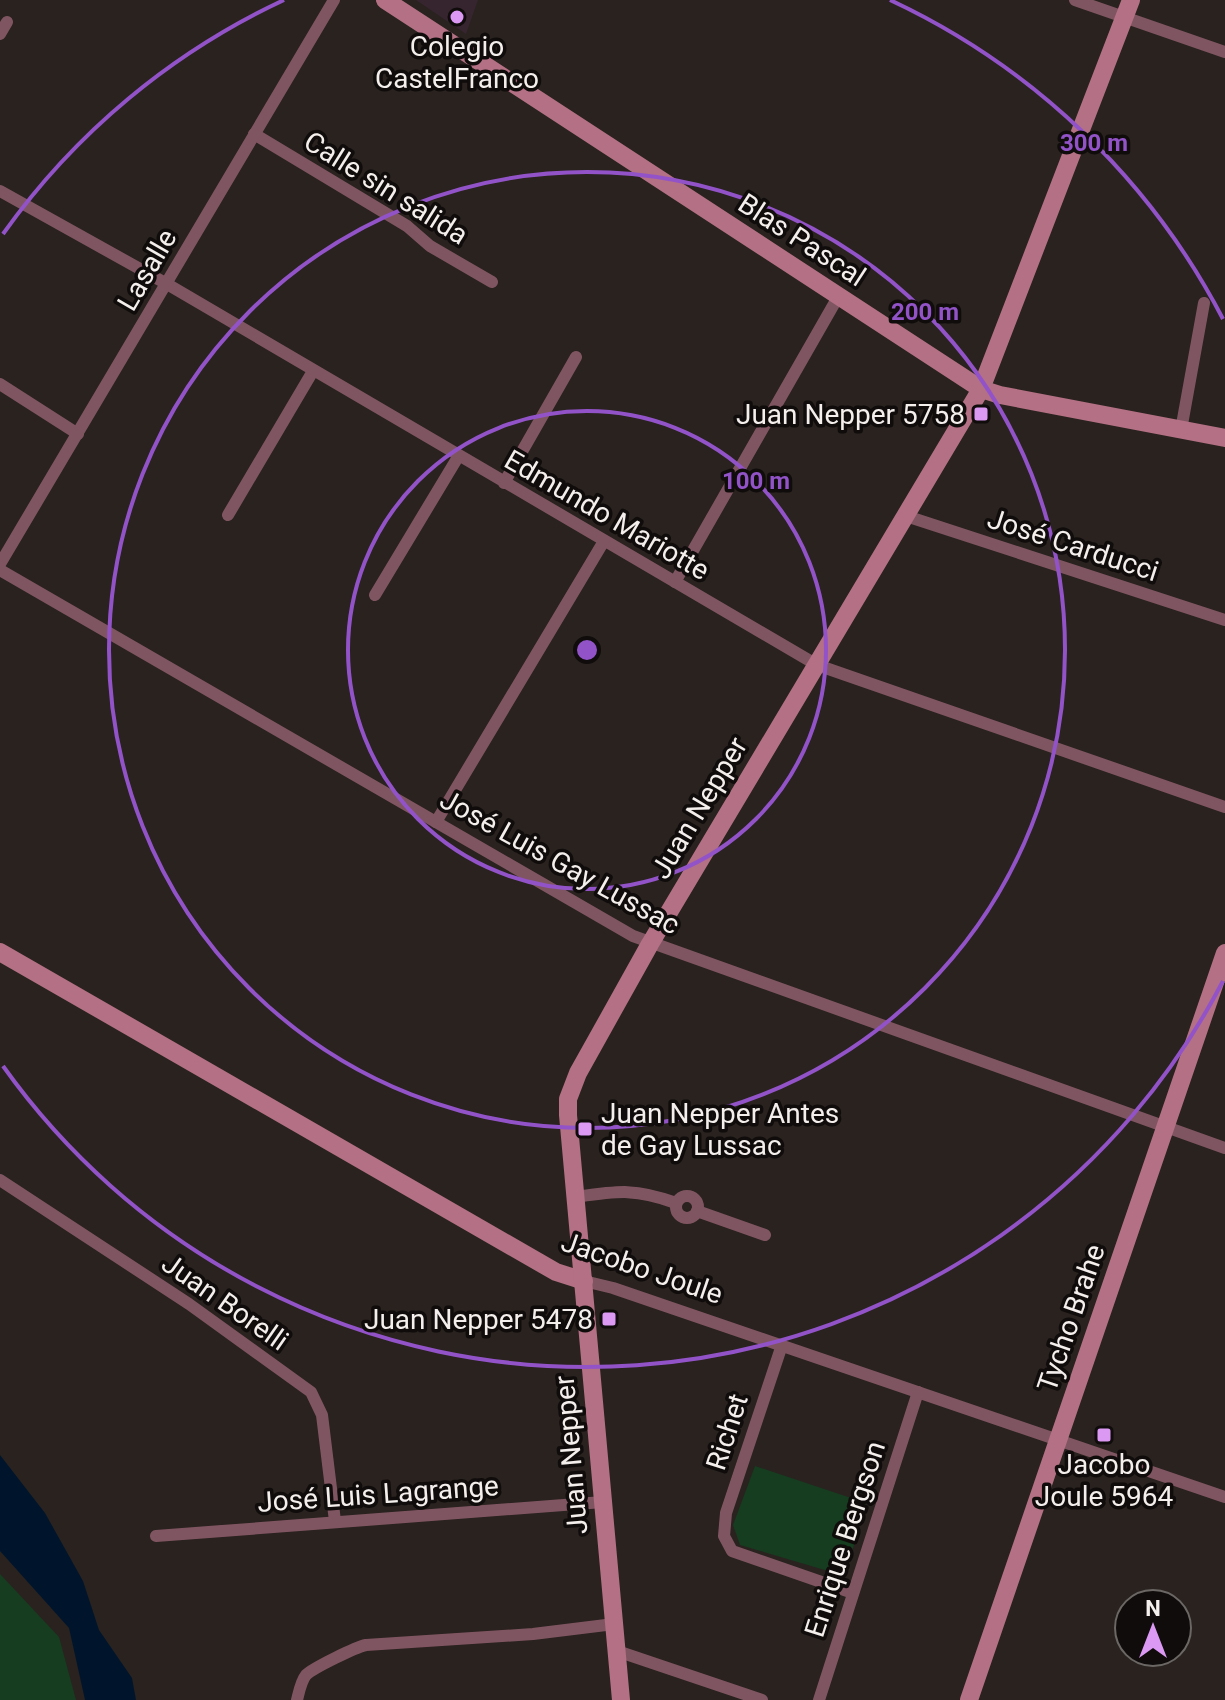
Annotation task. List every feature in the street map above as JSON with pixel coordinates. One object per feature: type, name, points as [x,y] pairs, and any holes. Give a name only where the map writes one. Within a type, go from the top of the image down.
[{"type":"main road","name":"Blas Pascal","points":[[385,0],[981,389],[1225,438]]},
{"type":"main road","name":"Juan Nepper","points":[[621,1700],[568,1115],[573,1085],[650,944],[981,389],[1127,8]]},
{"type":"main road","name":"Jacobo Joule","points":[[0,952],[556,1272],[584,1281]]},
{"type":"main road","name":"Tycho Brahe","points":[[969,1700],[1225,953]]},
{"type":"street","name":"Lasalle","points":[[0,567],[334,0]]},
{"type":"street","points":[[1075,0],[1127,8],[1225,52]]},
{"type":"street","points":[[0,34],[7,22]]},
{"type":"street","name":"Calle sin salida","points":[[254,134],[407,226],[430,246],[492,282]]},
{"type":"street","name":"Edmundo Mariotte","points":[[0,191],[167,284],[817,665],[1225,807]]},
{"type":"street","points":[[675,582],[838,297]]},
{"type":"street","points":[[1181,430],[1204,303]]},
{"type":"street","points":[[504,483],[576,357]]},
{"type":"street","points":[[228,515],[313,371]]},
{"type":"street","points":[[0,384],[78,434]]},
{"type":"street","points":[[375,595],[458,457]]},
{"type":"street","name":"José Carducci","points":[[906,516],[1225,620]]},
{"type":"street","points":[[436,822],[604,541]]},
{"type":"street","name":"José Luis Gay Lussac","points":[[0,567],[650,944],[1225,1148]]},
{"type":"street","name":"Juan Borelli","points":[[0,1180],[189,1304],[311,1392],[322,1415],[335,1521]]},
{"type":"street","points":[[576,1197],[630,1190],[652,1194],[676,1203],[675,1208],[681,1217],[690,1218],[697,1211],[765,1235]]},
{"type":"street","name":"Jacobo Joule","points":[[584,1281],[613,1288],[1225,1497]]},
{"type":"street","name":"Richet","points":[[782,1345],[726,1513],[724,1536],[732,1551],[853,1593]]},
{"type":"street","name":"Enrique Bergson","points":[[819,1700],[918,1392]]},
{"type":"street","name":"José Luis Lagrange","points":[[156,1536],[603,1502]]},
{"type":"street","points":[[297,1700],[304,1677],[352,1648],[533,1634],[614,1624]]},
{"type":"street","points":[[617,1651],[762,1700]]},
{"type":"shaded area","name":"Colegio CastelFranco","points":[[416,0],[478,0],[466,34]]},
{"type":"green space","points":[[755,1466],[866,1503],[845,1576],[740,1545],[733,1525]]},
{"type":"green space","points":[[0,1574],[59,1637],[76,1700],[0,1700]]},
{"type":"water","points":[[0,1455],[45,1513],[83,1581],[99,1630],[132,1678],[136,1700],[85,1700],[69,1628],[0,1551]]},
{"type":"place","name":"Colegio CastelFranco","points":[[457,17]]},
{"type":"place","name":"Juan Nepper 5758","points":[[981,414]]},
{"type":"place","name":"Juan Nepper Antes de Gay Lussac","points":[[585,1129]]},
{"type":"place","name":"Juan Nepper 5478","points":[[609,1319]]},
{"type":"place","name":"Jacobo Joule 5964","points":[[1104,1435]]}]
